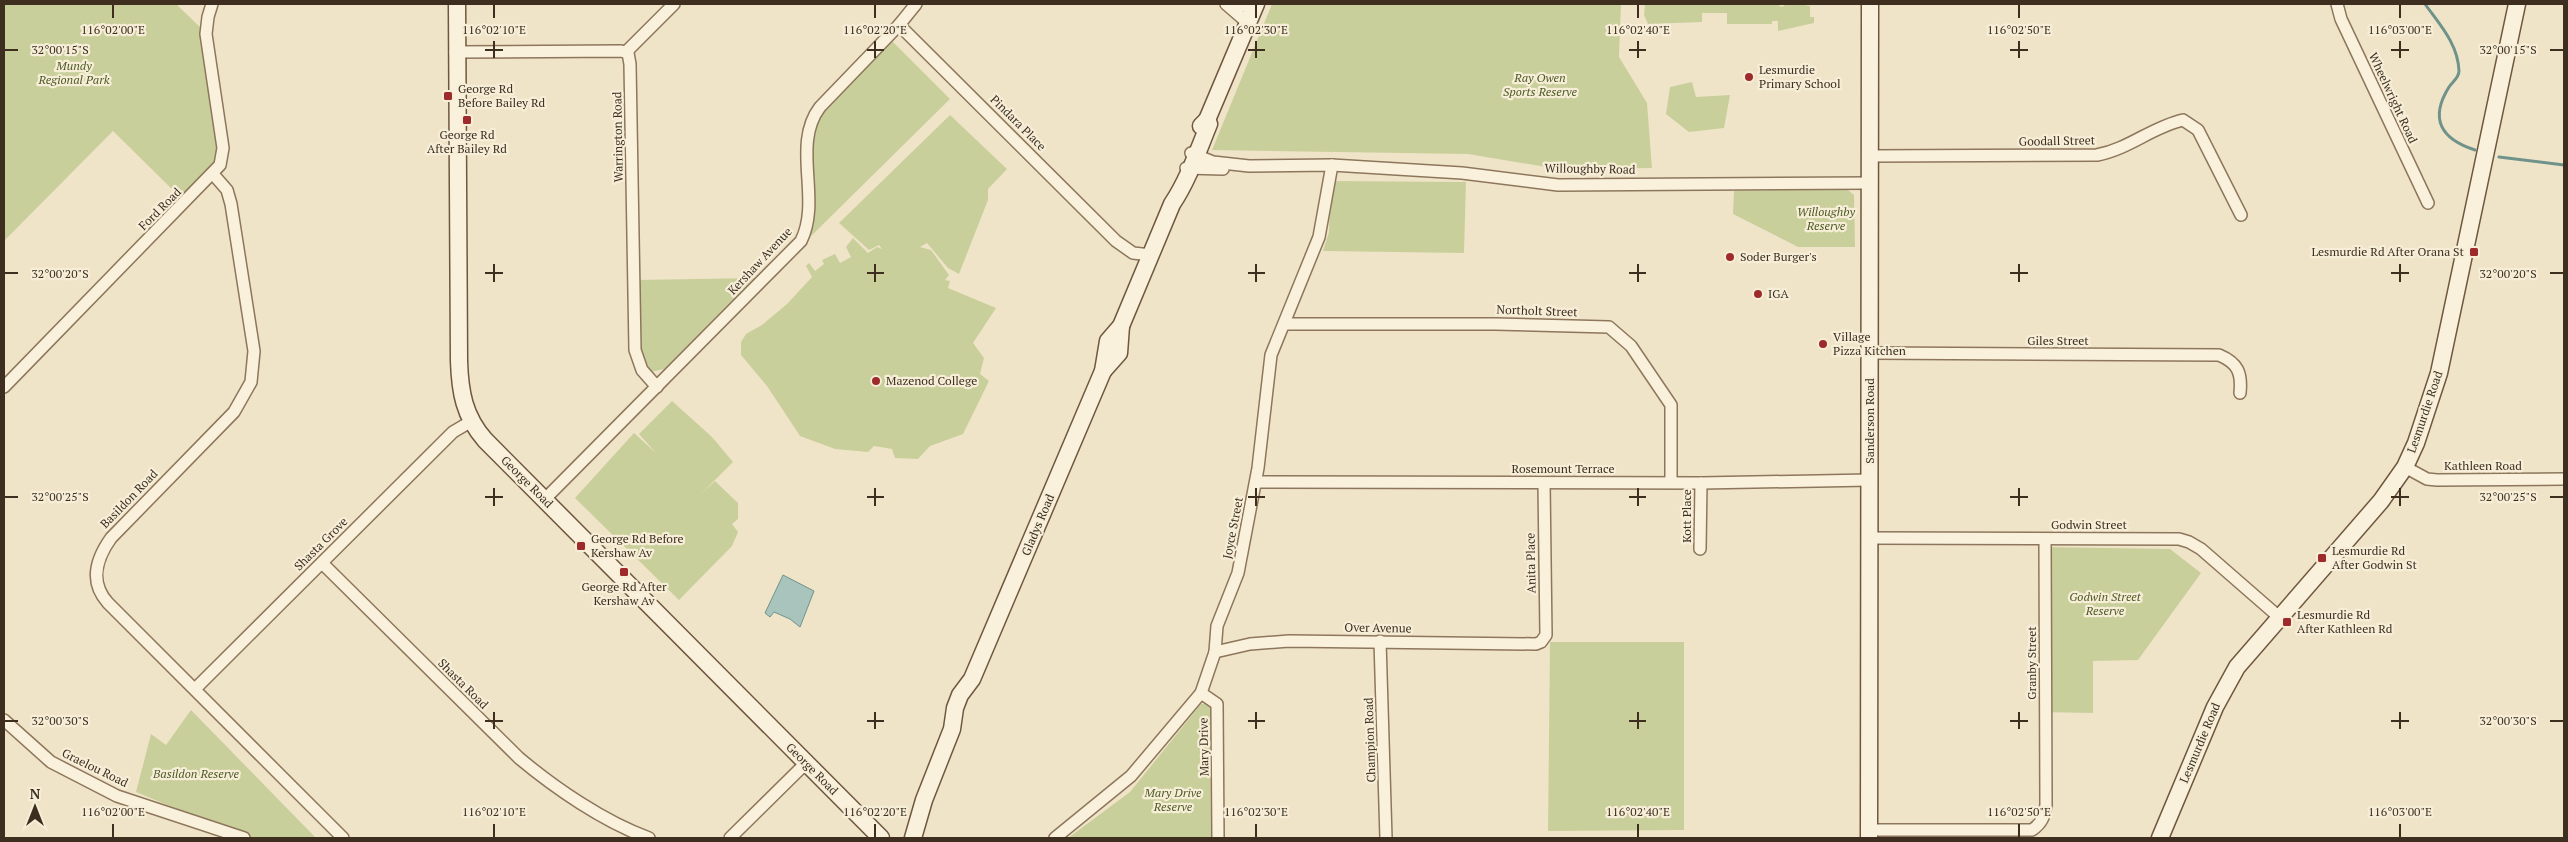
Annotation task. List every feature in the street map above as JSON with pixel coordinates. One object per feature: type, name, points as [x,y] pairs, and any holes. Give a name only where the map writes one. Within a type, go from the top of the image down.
[{"type":"street","name":"Ford Road","points":[[4,387],[213,174],[222,161],[223,148],[206,34],[212,4]]},
{"type":"street","name":"George Road","points":[[457,4],[455,52],[459,374],[462,399],[470,422],[485,440],[544,500],[881,838]]},
{"type":"street","points":[[455,52],[626,52],[674,4]]},
{"type":"street","name":"Kershaw Avenue","points":[[544,500],[801,241],[807,225],[807,137],[810,121],[827,98],[899,25],[916,4]]},
{"type":"street","points":[[1226,4],[1252,12]]},
{"type":"street","points":[[1236,4],[1252,12]]},
{"type":"street","name":"Sanderson Road","points":[[1869,834],[1870,4]]},
{"type":"street","name":"Wheelwright Road","points":[[2337,4],[2341,19],[2428,203]]},
{"type":"street","name":"Lesmurdie Road","points":[[2160,838],[2228,681],[2246,655],[2381,501],[2405,467],[2427,412],[2439,373],[2517,4]]},
{"type":"street","name":"Gladys Road","points":[[913,838],[924,800],[952,729],[964,712],[970,698],[972,679],[1103,370],[1108,341],[1121,326],[1172,204],[1181,191],[1190,161],[1209,124],[1207,120],[1252,12]]},
{"type":"street","name":"Pindara Place","points":[[899,25],[1116,241],[1128,256],[1148,262]]},
{"type":"street","name":"Warrington Road","points":[[626,52],[630,64],[635,350],[642,370],[657,388]]},
{"type":"street","name":"Goodall Street","points":[[1871,156],[2097,155],[2116,152],[2168,123],[2183,120],[2198,130],[2241,215]]},
{"type":"street","name":"Willoughby Road","points":[[1190,161],[1249,166],[1332,165],[1462,173],[1558,184],[1871,183]]},
{"type":"street","name":"Joyce Street","points":[[1055,838],[1132,776],[1201,693],[1215,652],[1217,626],[1238,574],[1256,482],[1272,355],[1286,324],[1319,237],[1332,165]]},
{"type":"street","name":"Basildon Road","points":[[213,174],[227,190],[233,214],[254,351],[251,382],[234,412],[111,538],[99,558],[95,573],[99,590],[105,599],[343,838]]},
{"type":"street","name":"Northolt Street","points":[[1286,324],[1495,324],[1609,327],[1631,346],[1671,405],[1671,482]]},
{"type":"street","name":"Giles Street","points":[[1871,353],[2219,355],[2233,362],[2239,370],[2242,378],[2240,393]]},
{"type":"street","name":"Shasta Grove","points":[[195,689],[453,432],[470,422]]},
{"type":"street","name":"Kathleen Road","points":[[2405,467],[2427,479],[2438,480],[2564,479]]},
{"type":"street","name":"Rosemount Terrace","points":[[1256,482],[1701,483],[1870,480]]},
{"type":"street","name":"Anita Place","points":[[1541,642],[1546,635],[1544,483]]},
{"type":"street","name":"Kott Place","points":[[1700,549],[1701,483]]},
{"type":"street","name":"Godwin Street","points":[[1870,538],[2179,539],[2202,549],[2279,618]]},
{"type":"street","name":"Granby Street","points":[[1869,834],[2032,830],[2039,824],[2046,805],[2045,539]]},
{"type":"street","name":"Shasta Road","points":[[322,563],[519,758],[543,777],[599,813],[649,838]]},
{"type":"street","name":"Champion Road","points":[[1380,641],[1386,838]]},
{"type":"street","name":"Over Avenue","points":[[1215,652],[1266,642],[1541,642]]},
{"type":"street","name":"Mary Drive","points":[[1201,693],[1217,704],[1218,838]]},
{"type":"street","name":"Graelou Road","points":[[4,720],[51,762],[117,796],[244,838]]},
{"type":"street","points":[[730,838],[806,763]]},
{"type":"street","name":"Gladys Road","points":[[906,838],[912,819],[924,800]]},
{"type":"green space","name":"Mundy Regional Park","points":[[4,4],[176,4],[201,28],[217,146],[213,165],[184,196],[180,197],[113,131],[4,241]]},
{"type":"green space","name":"Ray Owen Sports Reserve","points":[[1272,4],[1621,4],[1619,57],[1647,103],[1652,168],[1558,169],[1468,154],[1212,150]]},
{"type":"green space","points":[[1645,4],[1776,4],[1782,7],[1796,4],[1810,6],[1810,17],[1814,17],[1814,23],[1778,31],[1778,21],[1772,21],[1772,24],[1727,24],[1727,13],[1702,13],[1702,22],[1648,24],[1644,15]]},
{"type":"green space","points":[[892,41],[950,99],[805,242],[809,124]]},
{"type":"green space","points":[[1692,82],[1696,97],[1730,95],[1724,128],[1689,132],[1666,114],[1670,87]]},
{"type":"green space","points":[[950,115],[1007,169],[988,189],[988,200],[959,274],[948,268],[927,243],[920,247],[931,250],[949,275],[945,280],[950,281],[948,288],[996,308],[973,343],[984,358],[980,374],[989,381],[963,434],[930,446],[918,459],[895,458],[892,449],[874,446],[868,452],[835,449],[800,436],[767,386],[741,355],[741,342],[746,334],[762,325],[787,304],[812,277],[806,266],[809,263],[815,271],[824,264],[822,260],[835,254],[840,263],[851,257],[846,247],[853,238],[868,253],[877,247],[882,249],[879,245],[869,250],[839,223]]},
{"type":"green space","points":[[1330,181],[1466,182],[1464,253],[1323,251],[1329,232]]},
{"type":"green space","name":"Willoughby Reserve","points":[[1848,190],[1854,195],[1855,247],[1798,247],[1733,214],[1734,191]]},
{"type":"green space","points":[[754,278],[664,369],[651,372],[645,365],[639,343],[637,280]]},
{"type":"green space","points":[[672,401],[712,437],[733,462],[700,495],[715,481],[738,503],[738,519],[732,524],[738,532],[732,546],[679,600],[575,498],[634,433],[656,453],[639,434]]},
{"type":"green space","name":"Godwin Street Reserve","points":[[2041,547],[2170,549],[2201,573],[2138,660],[2093,661],[2093,713],[2039,712]]},
{"type":"green space","points":[[1550,642],[1684,642],[1684,830],[1548,831]]},
{"type":"green space","name":"Mary Drive Reserve","points":[[1207,703],[1210,707],[1211,838],[1068,838],[1130,792],[1201,704]]},
{"type":"green space","name":"Basildon Reserve","points":[[191,710],[316,838],[246,838],[136,792],[151,734],[166,745]]},
{"type":"water","points":[[783,575],[814,591],[800,627],[790,619],[774,612],[770,617],[765,613]]},
{"type":"waterway","points":[[2425,4],[2452,43],[2458,61],[2458,76],[2443,98],[2439,118],[2447,134],[2454,140],[2475,150]]},
{"type":"waterway","points":[[2499,157],[2564,165]]},
{"type":"place","name":"Lesmurdie Primary School","points":[[1749,77]]},
{"type":"place","name":"George Rd Before Bailey Rd","points":[[448,96]]},
{"type":"place","name":"George Rd After Bailey Rd","points":[[467,120]]},
{"type":"place","name":"Lesmurdie Rd After Orana St","points":[[2474,252]]},
{"type":"place","name":"Soder Burger's","points":[[1730,257]]},
{"type":"place","name":"IGA","points":[[1758,294]]},
{"type":"place","name":"Village Pizza Kitchen","points":[[1823,344]]},
{"type":"place","name":"Mazenod College","points":[[876,381]]},
{"type":"place","name":"George Rd Before Kershaw Av","points":[[581,546]]},
{"type":"place","name":"Lesmurdie Rd After Godwin St","points":[[2322,558]]},
{"type":"place","name":"George Rd After Kershaw Av","points":[[624,572]]},
{"type":"place","name":"Lesmurdie Rd After Kathleen Rd","points":[[2287,622]]}]
